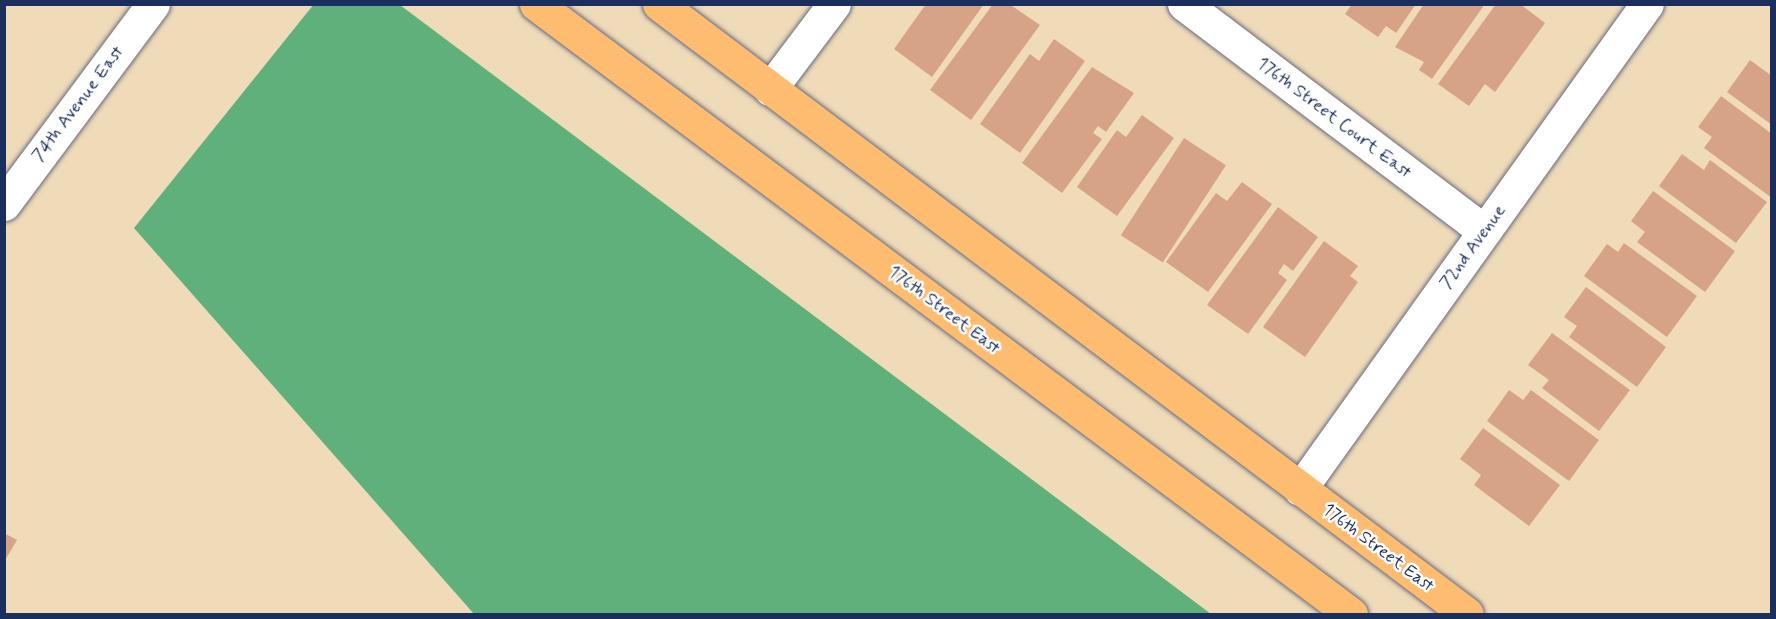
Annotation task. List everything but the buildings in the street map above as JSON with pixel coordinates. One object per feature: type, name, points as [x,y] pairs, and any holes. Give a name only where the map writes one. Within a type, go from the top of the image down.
[{"type":"main road","name":"176th Street East","points":[[536,4],[1351,615]]},
{"type":"main road","name":"176th Street East","points":[[658,4],[1467,615]]},
{"type":"street","name":"74th Avenue East","points":[[4,204],[153,4]]},
{"type":"street","points":[[770,89],[834,4]]},
{"type":"street","name":"176th Street Court East","points":[[1184,4],[1484,231]]},
{"type":"street","name":"72nd Avenue","points":[[1300,489],[1647,4]]},
{"type":"green space","points":[[314,4],[400,5],[1211,614],[474,614],[134,228]]}]
